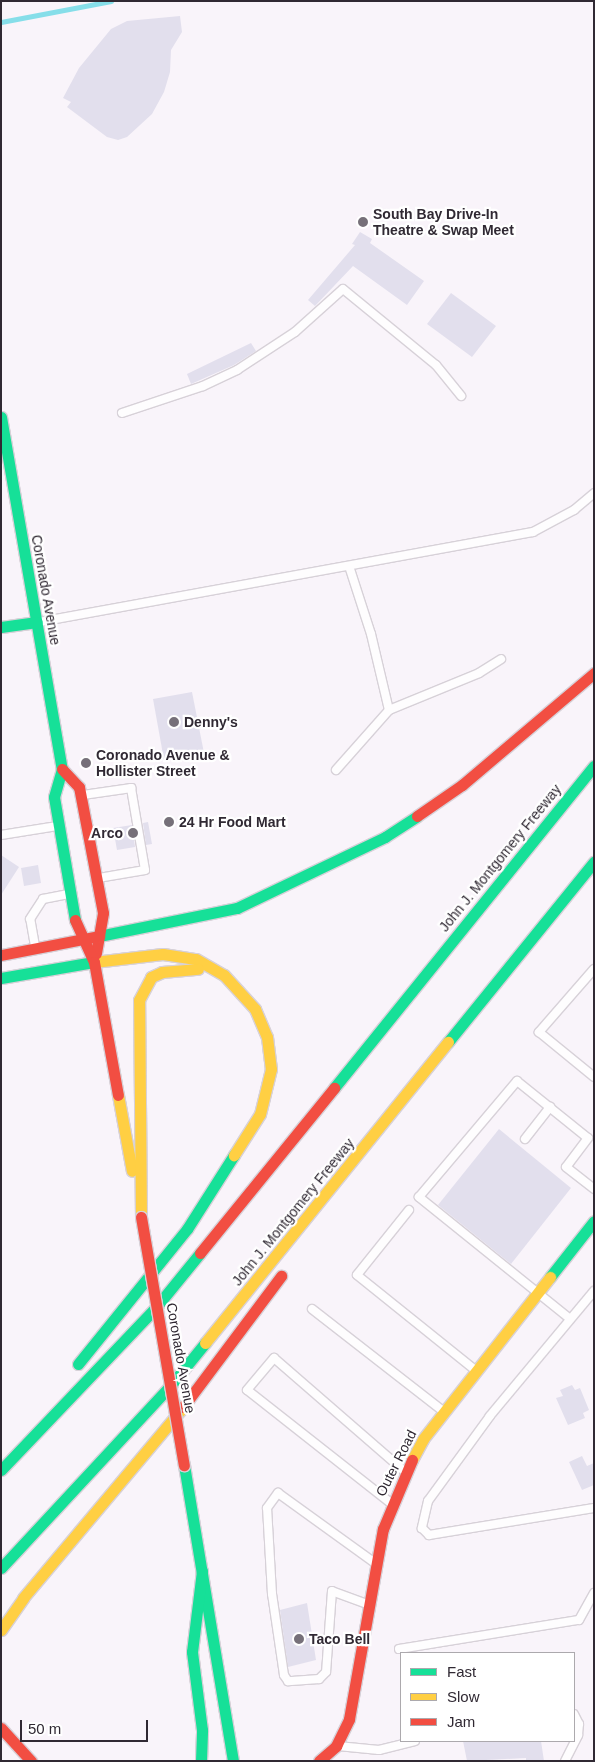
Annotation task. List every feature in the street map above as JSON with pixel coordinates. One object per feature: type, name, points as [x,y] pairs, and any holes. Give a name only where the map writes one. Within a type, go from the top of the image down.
[{"type":"main road","name":"Coronado Avenue","points":[[1,417],[62,769],[54,798],[76,923],[94,962],[141,1217],[233,1761]]},
{"type":"main road","points":[[1,627],[37,622]]},
{"type":"main road","points":[[1,955],[189,920],[238,908],[377,841],[462,785],[594,673]]},
{"type":"main road","name":"John J. Montgomery Freeway","points":[[1,1470],[156,1306],[594,766]]},
{"type":"main road","name":"Coronado Avenue","points":[[62,769],[79,787],[103,914],[94,962]]},
{"type":"main road","name":"John J. Montgomery Freeway","points":[[1,1568],[171,1385],[416,1085],[594,862]]},
{"type":"main road","points":[[1,978],[94,962],[163,954],[196,959],[236,984],[262,1023],[271,1069],[266,1100],[260,1114],[187,1229],[70,1374]]},
{"type":"main road","points":[[141,1217],[139,1000],[152,977],[210,967]]},
{"type":"main road","points":[[319,1222],[416,1085]]},
{"type":"main road","name":"Outer Road","points":[[319,1761],[336,1746],[349,1719],[376,1564],[392,1504],[405,1473],[423,1439],[594,1221]]},
{"type":"main road","points":[[1,1630],[23,1598],[136,1466],[245,1328],[291,1263]]},
{"type":"main road","points":[[1,1454],[19,1432]]},
{"type":"main road","points":[[201,1761],[202,1730],[192,1652],[202,1571]]},
{"type":"main road","points":[[1,1728],[11,1742],[31,1761]]},
{"type":"lane","points":[[122,413],[203,386],[237,370],[290,336],[343,289],[436,365],[461,396]]},
{"type":"lane","points":[[37,622],[533,532],[574,510],[594,493]]},
{"type":"lane","points":[[349,566],[371,634],[389,710]]},
{"type":"lane","points":[[336,770],[389,710],[479,673],[501,659]]},
{"type":"lane","points":[[81,796],[130,788],[145,870],[96,878]]},
{"type":"lane","points":[[1,835],[59,826]]},
{"type":"lane","points":[[36,948],[30,918],[43,898],[71,894]]},
{"type":"lane","points":[[594,969],[539,1032],[594,1077]]},
{"type":"lane","points":[[569,1318],[539,1291],[418,1197],[517,1081],[588,1138],[566,1167],[594,1189]]},
{"type":"lane","points":[[525,1139],[550,1107]]},
{"type":"lane","points":[[409,1210],[357,1275],[476,1371]]},
{"type":"lane","points":[[594,1291],[569,1318],[490,1416],[428,1501],[422,1528],[429,1535],[594,1508]]},
{"type":"lane","points":[[584,1303],[594,1301]]},
{"type":"lane","points":[[312,1309],[444,1412]]},
{"type":"lane","points":[[392,1504],[247,1390],[274,1358],[405,1473]]},
{"type":"lane","points":[[369,1604],[332,1591],[326,1672],[319,1678],[288,1681],[284,1675],[272,1594],[267,1508],[278,1493],[376,1564]]},
{"type":"lane","points":[[398,1649],[580,1620],[594,1593]]},
{"type":"lane","points":[[575,1716],[579,1724],[575,1740]]},
{"type":"lane","points":[[336,1746],[379,1750],[411,1742]]},
{"type":"lane","points":[[565,1761],[574,1742]]},
{"type":"building","points":[[180,16],[182,32],[171,50],[170,72],[164,92],[152,114],[127,137],[118,140],[107,137],[67,107],[71,102],[63,98],[79,68],[111,29],[127,21]]},
{"type":"building","points":[[360,232],[372,239],[370,243],[424,281],[407,305],[353,266],[315,306],[308,300],[355,245],[352,244]]},
{"type":"building","points":[[451,293],[496,326],[472,357],[427,324]]},
{"type":"building","points":[[251,343],[256,351],[234,365],[191,384],[187,374]]},
{"type":"building","points":[[192,692],[204,753],[164,760],[153,699]]},
{"type":"building","points":[[148,822],[152,844],[146,845],[143,823]]},
{"type":"building","points":[[132,825],[135,847],[117,850],[113,828]]},
{"type":"building","points":[[1,855],[19,867],[1,895]]},
{"type":"building","points":[[38,865],[41,883],[24,886],[21,868]]},
{"type":"building","points":[[499,1129],[571,1188],[511,1264],[438,1205]]},
{"type":"building","points":[[572,1385],[575,1390],[580,1388],[589,1410],[583,1413],[585,1418],[568,1425],[556,1398],[563,1396],[560,1390]]},
{"type":"building","points":[[582,1456],[587,1466],[594,1463],[594,1485],[582,1490],[569,1462]]},
{"type":"building","points":[[307,1603],[316,1660],[288,1667],[280,1610]]},
{"type":"building","points":[[463,1742],[541,1742],[544,1761],[526,1761],[526,1758],[467,1761]]},
{"type":"waterway","points":[[1,22],[111,1]]},
{"type":"traffic: fast","points":[[1,417],[62,769],[54,797],[75,920]]},
{"type":"traffic: fast","points":[[1,627],[37,622]]},
{"type":"traffic: fast","points":[[334,1088],[594,766]]},
{"type":"traffic: fast","points":[[99,936],[237,908],[385,837],[417,816]]},
{"type":"traffic: fast","points":[[448,1042],[594,862]]},
{"type":"traffic: fast","points":[[1,978],[94,962]]},
{"type":"traffic: fast","points":[[78,1364],[187,1229],[234,1155]]},
{"type":"traffic: fast","points":[[550,1277],[594,1221]]},
{"type":"traffic: fast","points":[[1,1470],[157,1306],[200,1253]]},
{"type":"traffic: fast","points":[[1,1568],[171,1385],[205,1343]]},
{"type":"traffic: fast","points":[[184,1465],[233,1761]]},
{"type":"traffic: fast","points":[[201,1761],[202,1730],[192,1652],[202,1571]]},
{"type":"traffic: slow","points":[[94,962],[163,954],[196,959],[224,975],[255,1009],[267,1037],[271,1069],[260,1114],[234,1155]]},
{"type":"traffic: slow","points":[[141,1217],[139,1000],[151,977],[162,972],[198,969]]},
{"type":"traffic: slow","points":[[205,1343],[448,1042]]},
{"type":"traffic: slow","points":[[118,1095],[132,1171]]},
{"type":"traffic: slow","points":[[412,1460],[423,1439],[550,1277]]},
{"type":"traffic: slow","points":[[1,1630],[23,1598],[183,1407]]},
{"type":"traffic: jam","points":[[417,816],[462,785],[594,673]]},
{"type":"traffic: jam","points":[[62,769],[79,787],[103,913],[96,953]]},
{"type":"traffic: jam","points":[[75,920],[94,962],[118,1095]]},
{"type":"traffic: jam","points":[[1,955],[99,936]]},
{"type":"traffic: jam","points":[[200,1253],[334,1088]]},
{"type":"traffic: jam","points":[[141,1217],[184,1465]]},
{"type":"traffic: jam","points":[[183,1407],[281,1276]]},
{"type":"traffic: jam","points":[[319,1761],[336,1746],[349,1719],[383,1529],[412,1460]]},
{"type":"traffic: jam","points":[[1,1728],[31,1761]]},
{"type":"place","name":"South Bay Drive-In Theatre & Swap Meet","points":[[363,222]]},
{"type":"place","name":"Denny's","points":[[174,722]]},
{"type":"place","name":"Coronado Avenue & Hollister Street","points":[[86,763]]},
{"type":"place","name":"24 Hr Food Mart","points":[[169,822]]},
{"type":"place","name":"Arco","points":[[133,833]]},
{"type":"place","name":"Taco Bell","points":[[299,1639]]}]
